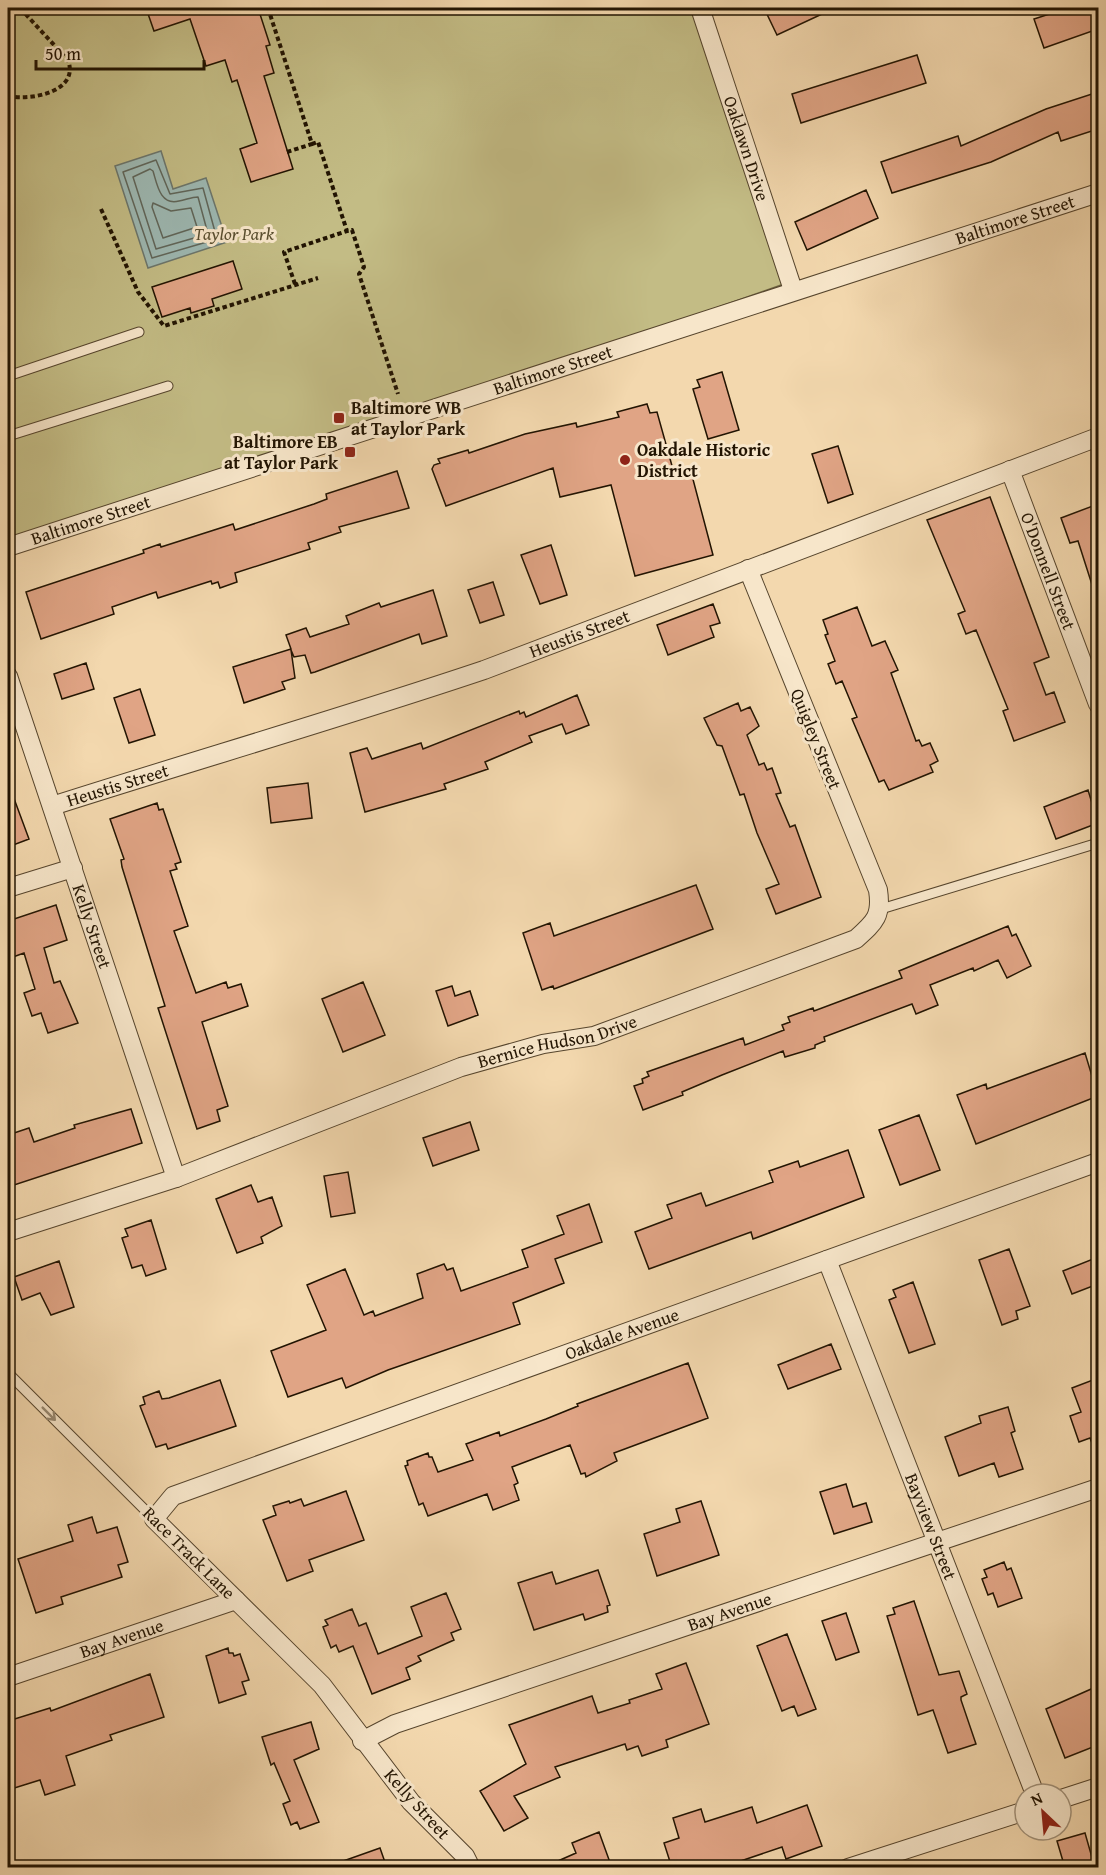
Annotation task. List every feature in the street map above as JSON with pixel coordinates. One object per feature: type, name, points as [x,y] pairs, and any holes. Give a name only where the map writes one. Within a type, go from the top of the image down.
[{"type":"street","name":"Oaklawn Drive","points":[[700,8],[793,290]]},
{"type":"street","name":"Baltimore Street","points":[[8,547],[793,290],[1098,193]]},
{"type":"street","name":"Heustis Street","points":[[52,806],[463,677],[1098,437]]},
{"type":"street","name":"O'Donnell Street","points":[[1010,470],[1098,704]]},
{"type":"street","name":"Quigley Street","points":[[748,569],[878,890],[880,909]]},
{"type":"street","name":"Kelly Street","points":[[8,676],[176,1178]]},
{"type":"street","points":[[8,888],[73,868]]},
{"type":"street","name":"Bernice Hudson Drive","points":[[8,1232],[176,1178],[461,1067],[543,1044],[594,1036],[856,939],[871,925],[880,909]]},
{"type":"street","name":"Oakdale Avenue","points":[[154,1519],[173,1496],[1098,1162]]},
{"type":"street","name":"Bayview Street","points":[[827,1260],[1030,1782]]},
{"type":"street","name":"Bay Avenue","points":[[362,1741],[395,1724],[1098,1488]]},
{"type":"street","name":"Race Track Lane","points":[[154,1519],[322,1685],[362,1741]]},
{"type":"street","name":"Bay Avenue","points":[[8,1677],[236,1600]]},
{"type":"street","name":"Kelly Street","points":[[362,1741],[411,1802],[465,1856],[471,1868]]},
{"type":"street","points":[[1073,1795],[1098,1788]]},
{"type":"street","points":[[848,1868],[1013,1815]]},
{"type":"lane","points":[[8,375],[139,332]]},
{"type":"lane","points":[[8,436],[168,386]]},
{"type":"lane","points":[[880,909],[1098,843]]},
{"type":"lane","name":"Race Track Lane","points":[[8,1373],[154,1519]]},
{"type":"path","points":[[8,96],[23,99],[39,97],[60,86],[69,78],[71,68],[68,60],[20,8]]},
{"type":"path","points":[[268,8],[312,144]]},
{"type":"path","points":[[287,152],[318,142],[347,231]]},
{"type":"path","points":[[101,209],[138,292],[164,326],[318,278]]},
{"type":"path","points":[[295,284],[284,252],[352,230],[364,267],[360,274],[398,394]]},
{"type":"green space","name":"Taylor Park","points":[[8,8],[692,8],[784,284],[396,420],[8,547]]},
{"type":"water","points":[[161,151],[173,189],[206,178],[227,242],[148,268],[115,166]]},
{"type":"building","points":[[146,8],[258,8],[270,45],[266,46],[274,73],[264,76],[293,169],[251,182],[240,149],[257,143],[237,80],[232,82],[225,60],[206,66],[190,19],[154,31]]},
{"type":"building","points":[[764,8],[835,8],[777,35]]},
{"type":"building","points":[[1068,8],[1098,8],[1098,29],[1044,48],[1034,19]]},
{"type":"building","points":[[917,55],[926,83],[801,123],[792,94]]},
{"type":"building","points":[[1098,92],[1098,129],[1061,141],[1058,132],[991,162],[892,193],[881,162],[958,136],[961,146],[1046,109]]},
{"type":"building","points":[[866,190],[878,218],[807,250],[795,222]]},
{"type":"building","points":[[233,261],[242,289],[212,299],[214,306],[191,313],[190,308],[162,317],[152,287]]},
{"type":"building","points":[[722,372],[739,430],[708,439],[693,389],[700,387],[697,380]]},
{"type":"building","points":[[647,404],[650,413],[657,412],[674,473],[690,468],[713,555],[635,576],[611,485],[560,497],[553,468],[446,506],[432,469],[434,465],[440,463],[438,459],[468,450],[469,453],[525,434],[576,423],[577,427],[619,417],[617,412]]},
{"type":"building","points":[[838,446],[853,494],[828,503],[812,454]]},
{"type":"building","points":[[397,471],[409,508],[339,527],[341,532],[308,543],[310,549],[235,573],[237,582],[220,588],[218,582],[212,584],[211,581],[158,598],[156,592],[112,607],[114,614],[41,639],[26,592],[144,553],[143,550],[160,544],[161,547],[233,524],[235,530],[327,499],[326,494]]},
{"type":"building","points":[[990,497],[1049,657],[1034,663],[1046,695],[1054,692],[1065,722],[1014,741],[1003,711],[1008,709],[976,630],[966,634],[958,614],[965,611],[927,520]]},
{"type":"building","points":[[1098,504],[1098,593],[1095,594],[1078,541],[1070,543],[1061,518]]},
{"type":"building","points":[[551,545],[567,595],[540,604],[521,555]]},
{"type":"building","points":[[493,582],[504,615],[480,623],[468,590]]},
{"type":"building","points":[[433,590],[447,636],[422,644],[419,634],[311,673],[305,655],[294,657],[291,650],[295,678],[282,682],[285,689],[244,703],[233,667],[291,649],[286,635],[306,628],[310,637],[349,624],[346,616],[379,603],[381,607]]},
{"type":"building","points":[[713,604],[720,623],[710,626],[714,637],[668,655],[657,625]]},
{"type":"building","points":[[857,607],[872,646],[885,641],[898,670],[891,673],[916,741],[919,740],[922,746],[930,743],[938,761],[930,765],[933,772],[889,790],[884,780],[879,782],[852,719],[857,717],[842,681],[836,684],[828,664],[835,661],[825,635],[828,634],[823,620]]},
{"type":"building","points":[[86,663],[94,689],[62,699],[54,674]]},
{"type":"building","points":[[140,689],[155,735],[129,743],[114,698]]},
{"type":"building","points":[[577,695],[589,725],[566,734],[562,724],[529,736],[532,742],[485,762],[488,769],[444,784],[446,789],[365,812],[350,753],[367,748],[372,759],[421,743],[423,749],[519,711],[520,714],[524,712],[526,717]]},
{"type":"building","points":[[738,703],[741,711],[750,707],[759,726],[747,735],[759,765],[764,763],[767,770],[772,768],[781,793],[776,794],[790,827],[795,825],[821,897],[776,914],[766,889],[779,884],[757,833],[744,794],[740,795],[722,746],[717,745],[704,718]]},
{"type":"building","points":[[308,783],[312,818],[271,823],[267,788]]},
{"type":"building","points":[[8,786],[29,839],[8,847]]},
{"type":"building","points":[[1088,790],[1098,823],[1056,839],[1044,807]]},
{"type":"building","points":[[157,803],[159,810],[163,809],[181,862],[175,864],[177,869],[170,871],[188,926],[174,931],[196,993],[226,982],[228,988],[241,984],[248,1006],[202,1022],[228,1106],[217,1110],[220,1121],[197,1129],[158,1008],[165,1006],[122,867],[121,860],[124,859],[110,819]]},
{"type":"building","points":[[696,885],[713,929],[554,989],[553,986],[542,990],[523,933],[550,923],[554,936]]},
{"type":"building","points":[[56,905],[67,940],[44,948],[54,983],[60,981],[78,1023],[48,1033],[41,1013],[32,1016],[24,993],[35,989],[24,953],[13,957],[8,941],[8,921]]},
{"type":"building","points":[[1008,926],[1012,936],[1016,934],[1031,966],[1007,978],[998,960],[974,971],[973,968],[930,985],[938,1005],[916,1014],[912,1004],[824,1037],[825,1041],[815,1045],[815,1048],[785,1057],[783,1051],[643,1110],[634,1086],[643,1083],[642,1079],[649,1076],[647,1072],[743,1038],[745,1045],[784,1030],[782,1025],[790,1022],[788,1017],[813,1008],[814,1011],[902,978],[899,971]]},
{"type":"building","points":[[363,982],[385,1035],[343,1052],[322,999]]},
{"type":"building","points":[[452,986],[455,996],[470,991],[478,1015],[448,1026],[436,991]]},
{"type":"building","points":[[1085,1053],[1098,1096],[976,1144],[957,1095],[986,1084],[987,1089]]},
{"type":"building","points":[[131,1109],[142,1143],[8,1187],[8,1135],[29,1128],[34,1142],[75,1128],[74,1125]]},
{"type":"building","points":[[919,1115],[940,1170],[900,1185],[879,1130]]},
{"type":"building","points":[[470,1122],[479,1150],[433,1166],[423,1138]]},
{"type":"building","points":[[848,1150],[864,1197],[753,1239],[751,1232],[649,1269],[635,1232],[672,1218],[667,1205],[701,1193],[706,1206],[773,1182],[769,1171],[798,1161],[800,1167]]},
{"type":"building","points":[[348,1172],[355,1213],[331,1217],[324,1176]]},
{"type":"building","points":[[251,1185],[258,1202],[272,1197],[282,1226],[261,1237],[263,1243],[237,1253],[216,1199]]},
{"type":"building","points":[[589,1204],[602,1242],[555,1259],[564,1283],[513,1303],[520,1324],[388,1370],[346,1388],[342,1378],[288,1397],[271,1351],[326,1330],[307,1285],[345,1269],[364,1315],[373,1311],[375,1316],[423,1298],[417,1274],[444,1264],[447,1270],[453,1268],[461,1291],[528,1267],[522,1250],[564,1234],[557,1216]]},
{"type":"building","points":[[151,1220],[166,1269],[146,1276],[142,1265],[132,1268],[122,1238],[128,1236],[125,1229]]},
{"type":"building","points":[[1009,1249],[1030,1306],[1016,1311],[1018,1319],[1002,1325],[979,1260]]},
{"type":"building","points":[[1098,1257],[1098,1284],[1072,1294],[1063,1271]]},
{"type":"building","points":[[59,1261],[74,1307],[51,1315],[40,1293],[22,1300],[14,1277]]},
{"type":"building","points":[[913,1282],[935,1344],[909,1353],[889,1300],[896,1297],[893,1290]]},
{"type":"building","points":[[831,1344],[841,1369],[788,1389],[778,1365]]},
{"type":"building","points":[[688,1363],[708,1418],[614,1453],[617,1461],[586,1477],[585,1473],[581,1474],[570,1445],[512,1467],[518,1483],[514,1485],[519,1500],[493,1510],[487,1494],[428,1516],[423,1503],[419,1505],[405,1466],[408,1465],[407,1461],[428,1453],[438,1472],[473,1460],[466,1444],[499,1432],[500,1436],[578,1406],[577,1404]]},
{"type":"building","points":[[1098,1378],[1098,1454],[1096,1454],[1090,1438],[1079,1442],[1070,1416],[1081,1412],[1072,1388]]},
{"type":"building","points":[[220,1380],[236,1426],[168,1449],[166,1444],[156,1447],[140,1406],[145,1404],[143,1397],[159,1391],[162,1399],[169,1398]]},
{"type":"building","points":[[1008,1407],[1015,1431],[1011,1433],[1023,1469],[999,1477],[994,1463],[959,1476],[945,1437],[981,1423],[979,1416]]},
{"type":"building","points":[[846,1484],[853,1507],[866,1503],[872,1522],[834,1534],[820,1492]]},
{"type":"building","points":[[346,1491],[364,1540],[309,1560],[313,1571],[287,1581],[263,1520],[276,1515],[273,1506],[301,1499],[304,1506]]},
{"type":"building","points":[[701,1501],[719,1555],[657,1576],[644,1534],[680,1522],[676,1509]]},
{"type":"building","points":[[92,1517],[97,1533],[117,1527],[128,1562],[118,1565],[122,1577],[61,1597],[63,1604],[36,1613],[18,1559],[73,1541],[68,1525]]},
{"type":"building","points":[[1004,1562],[1007,1570],[1011,1568],[1022,1598],[998,1607],[993,1593],[988,1595],[982,1579],[987,1577],[984,1570]]},
{"type":"building","points":[[598,1570],[610,1605],[607,1606],[608,1612],[585,1620],[583,1614],[534,1630],[518,1583],[552,1572],[556,1584]]},
{"type":"building","points":[[446,1593],[461,1629],[451,1633],[454,1640],[418,1656],[421,1661],[406,1668],[410,1679],[372,1694],[353,1646],[339,1652],[336,1645],[331,1648],[323,1627],[328,1625],[325,1620],[352,1609],[359,1626],[366,1623],[378,1654],[422,1636],[411,1607]]},
{"type":"building","points":[[914,1601],[939,1675],[959,1671],[967,1694],[961,1697],[961,1700],[976,1744],[948,1753],[933,1710],[918,1715],[887,1616],[895,1614],[893,1608]]},
{"type":"building","points":[[846,1613],[859,1652],[836,1660],[822,1621]]},
{"type":"building","points":[[787,1634],[816,1709],[798,1716],[794,1706],[782,1711],[757,1646]]},
{"type":"building","points":[[228,1648],[229,1653],[233,1653],[234,1656],[240,1654],[249,1680],[242,1682],[246,1694],[219,1703],[206,1656]]},
{"type":"building","points":[[686,1663],[709,1724],[666,1740],[668,1747],[642,1756],[638,1746],[627,1750],[625,1744],[555,1767],[560,1777],[514,1796],[528,1818],[504,1831],[480,1791],[526,1764],[509,1725],[592,1696],[598,1713],[630,1703],[629,1700],[662,1689],[656,1674]]},
{"type":"building","points":[[150,1674],[164,1717],[110,1735],[112,1740],[66,1756],[75,1785],[45,1795],[40,1780],[8,1790],[8,1721],[50,1708],[51,1711]]},
{"type":"building","points":[[1098,1686],[1098,1745],[1065,1758],[1046,1709]]},
{"type":"building","points":[[311,1722],[319,1749],[294,1760],[319,1822],[300,1829],[297,1822],[291,1825],[283,1804],[290,1801],[274,1763],[271,1765],[262,1737]]},
{"type":"building","points":[[807,1805],[822,1846],[786,1859],[782,1847],[720,1868],[672,1868],[664,1843],[679,1838],[673,1818],[701,1809],[705,1822],[752,1807],[757,1823]]},
{"type":"building","points":[[599,1832],[612,1868],[542,1868],[576,1853],[572,1843]]},
{"type":"building","points":[[1085,1833],[1095,1868],[1065,1868],[1057,1842],[1073,1842],[1073,1836]]},
{"type":"building","points":[[380,1848],[387,1868],[333,1868],[332,1865]]},
{"type":"place","name":"Baltimore WB at Taylor Park","points":[[339,418]]},
{"type":"place","name":"Baltimore EB at Taylor Park","points":[[350,452]]},
{"type":"place","name":"Oakdale Historic District","points":[[625,460]]}]
